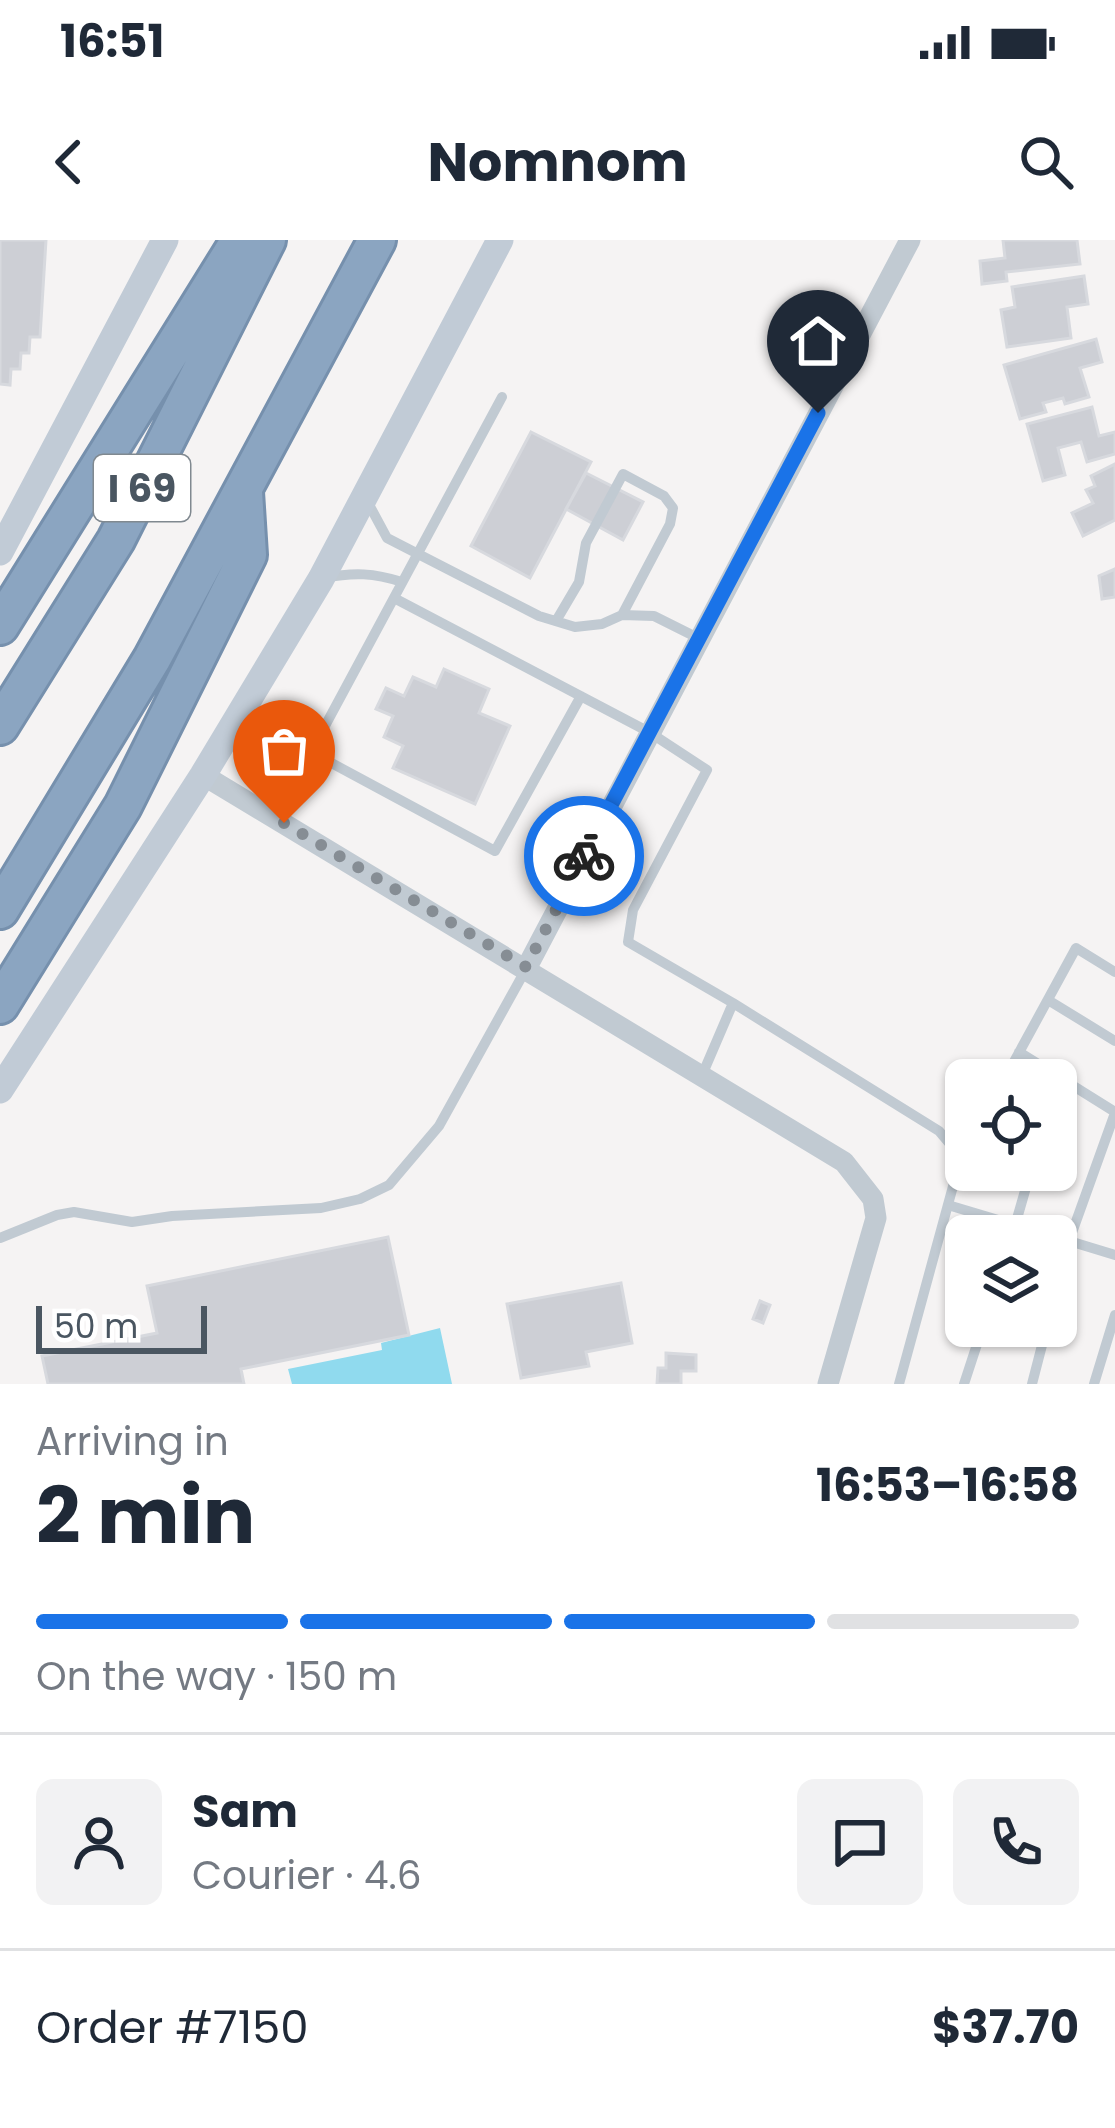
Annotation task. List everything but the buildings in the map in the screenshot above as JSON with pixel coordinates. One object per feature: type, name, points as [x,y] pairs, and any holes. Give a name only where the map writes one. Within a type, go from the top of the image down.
[{"type":"highway","points":[[0,626],[239,240]]},
{"type":"highway","name":"I 69","points":[[0,726],[116,540],[267,240]]},
{"type":"highway","name":"I 69","points":[[0,910],[152,659],[377,240]]},
{"type":"highway","points":[[0,1005],[123,806],[248,555],[244,492]]},
{"type":"main road","points":[[0,552],[165,240]]},
{"type":"main road","points":[[0,1090],[203,775],[321,579],[500,240]]},
{"type":"street","points":[[526,967],[903,242]]},
{"type":"street","points":[[203,775],[703,1073],[824,1147],[853,1171],[873,1199],[874,1235],[828,1384]]},
{"type":"lane","points":[[502,397],[310,752],[495,850],[580,696]]},
{"type":"lane","points":[[556,621],[579,582],[586,543],[623,474],[664,496],[673,508],[670,524],[622,615]]},
{"type":"lane","points":[[364,496],[387,538],[539,616],[575,627],[602,624],[622,615],[654,616],[698,638]]},
{"type":"lane","points":[[321,579],[352,572],[402,582]]},
{"type":"lane","points":[[394,598],[649,732],[707,770],[633,910],[628,942],[945,1136]]},
{"type":"lane","points":[[1015,1059],[1076,948],[1115,972]]},
{"type":"lane","points":[[0,1238],[74,1212],[132,1222],[321,1208],[360,1199],[389,1185],[439,1126],[526,967]]},
{"type":"lane","points":[[1048,1000],[1115,1041]]},
{"type":"lane","points":[[703,1073],[734,1003]]},
{"type":"lane","points":[[1019,1052],[1115,1113],[1077,1221]]},
{"type":"lane","points":[[899,1384],[952,1191]]},
{"type":"lane","points":[[948,1205],[973,1215]]},
{"type":"lane","points":[[1077,1243],[1115,1255]]},
{"type":"lane","points":[[1094,1384],[1115,1315]]},
{"type":"lane","points":[[964,1384],[976,1347]]},
{"type":"lane","points":[[1032,1384],[1042,1347]]},
{"type":"water","points":[[440,1328],[452,1384],[292,1384],[288,1369],[382,1350],[381,1343]]},
{"type":"way so far","points":[[284,823],[526,967],[584,856]]},
{"type":"route","points":[[584,856],[818,413]]}]
